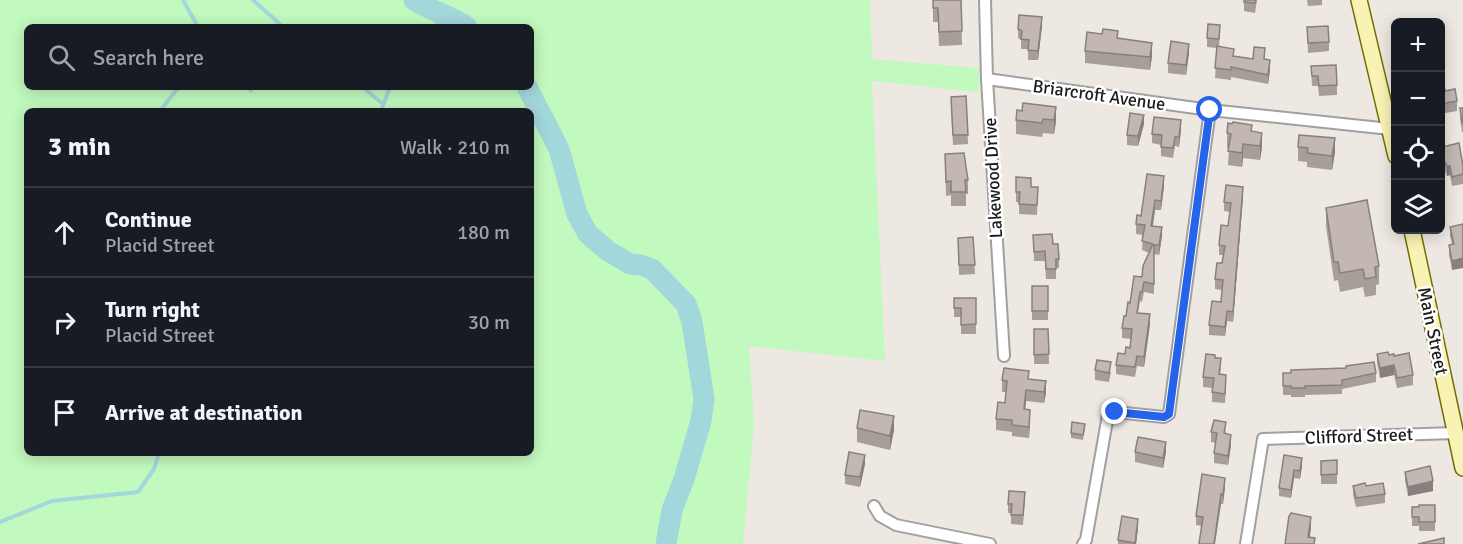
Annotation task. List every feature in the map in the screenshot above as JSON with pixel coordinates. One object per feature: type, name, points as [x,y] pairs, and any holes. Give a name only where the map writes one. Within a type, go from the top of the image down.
[{"type":"main road","points":[[1359,0],[1391,134]]},
{"type":"main road","name":"Main Street","points":[[1413,234],[1463,468]]},
{"type":"street","name":"Lakewood Drive","points":[[985,0],[987,80],[1004,356]]},
{"type":"street","name":"Briarcroft Avenue","points":[[987,80],[1210,110],[1390,129]]},
{"type":"street","points":[[1083,544],[1086,540],[1108,415],[1115,412],[1164,417],[1169,414],[1210,110]]},
{"type":"street","name":"Clifford Street","points":[[1246,544],[1263,440],[1456,433]]},
{"type":"street","points":[[874,506],[880,516],[896,525],[990,544]]},
{"type":"green space","points":[[0,0],[870,0],[872,59],[979,68],[979,92],[872,81],[885,361],[749,346],[754,425],[743,544],[0,544]]},
{"type":"building","points":[[933,0],[961,0],[962,31],[939,32],[938,8],[933,8]]},
{"type":"building","points":[[1244,0],[1256,0],[1255,3],[1244,2]]},
{"type":"building","points":[[1019,15],[1042,17],[1038,51],[1028,50],[1029,40],[1021,39],[1022,31],[1018,29]]},
{"type":"building","points":[[1208,24],[1220,25],[1219,39],[1207,38]]},
{"type":"building","points":[[1328,26],[1329,42],[1308,43],[1307,27]]},
{"type":"building","points":[[1103,29],[1118,31],[1117,38],[1152,43],[1150,57],[1085,51],[1087,32],[1102,34]]},
{"type":"building","points":[[1171,41],[1189,44],[1186,65],[1168,63]]},
{"type":"building","points":[[1217,46],[1234,49],[1233,56],[1253,59],[1254,47],[1265,48],[1264,59],[1270,60],[1268,75],[1231,67],[1231,70],[1215,68]]},
{"type":"building","points":[[1336,65],[1337,85],[1319,86],[1318,76],[1312,76],[1311,66]]},
{"type":"building","points":[[1455,89],[1457,101],[1445,103],[1445,91]]},
{"type":"building","points":[[966,96],[968,135],[953,135],[951,97]]},
{"type":"building","points":[[1023,103],[1056,107],[1054,120],[1043,119],[1042,123],[1016,120],[1017,110],[1022,111]]},
{"type":"building","points":[[1460,108],[1463,108],[1462,123]]},
{"type":"building","points":[[1130,113],[1144,115],[1138,136],[1127,135]]},
{"type":"building","points":[[1154,117],[1181,120],[1179,137],[1175,137],[1173,148],[1161,147],[1162,135],[1152,134]]},
{"type":"building","points":[[1228,123],[1252,125],[1251,131],[1262,133],[1260,146],[1243,144],[1242,153],[1228,151],[1231,134],[1227,133]]},
{"type":"building","points":[[1299,135],[1335,138],[1332,156],[1307,153],[1308,148],[1298,147]]},
{"type":"building","points":[[1459,143],[1463,174],[1452,177],[1450,166],[1447,166],[1445,162],[1445,146]]},
{"type":"building","points":[[964,153],[968,180],[965,180],[966,192],[951,192],[951,181],[946,182],[945,154]]},
{"type":"building","points":[[1147,174],[1164,176],[1161,201],[1155,200],[1151,226],[1162,227],[1159,245],[1154,245],[1154,284],[1144,282],[1137,313],[1150,314],[1144,357],[1137,356],[1135,367],[1116,365],[1118,353],[1125,354],[1126,347],[1130,348],[1132,329],[1122,328],[1128,302],[1130,303],[1134,276],[1142,277],[1143,266],[1153,244],[1142,241],[1145,225],[1136,224],[1137,215],[1141,216]]},
{"type":"building","points":[[1016,177],[1031,178],[1031,187],[1038,187],[1037,205],[1019,204],[1020,192],[1016,192]]},
{"type":"building","points":[[1226,185],[1243,187],[1233,312],[1227,311],[1225,327],[1209,325],[1212,301],[1221,302],[1223,280],[1215,279],[1217,263],[1222,263],[1225,246],[1219,245],[1221,225],[1228,226],[1231,203],[1224,202]]},
{"type":"building","points":[[1367,200],[1379,266],[1375,267],[1376,277],[1365,279],[1363,269],[1340,273],[1338,262],[1334,262],[1326,208]]},
{"type":"building","points":[[1463,224],[1463,258],[1452,261],[1449,245],[1454,244],[1450,227]]},
{"type":"building","points":[[1052,234],[1053,244],[1058,244],[1059,259],[1056,259],[1056,269],[1046,269],[1045,251],[1034,252],[1033,235]]},
{"type":"building","points":[[973,237],[975,265],[959,265],[958,238]]},
{"type":"building","points":[[1032,286],[1048,286],[1048,311],[1032,311]]},
{"type":"building","points":[[954,298],[976,298],[976,324],[961,325],[961,308],[954,308]]},
{"type":"building","points":[[1034,329],[1048,329],[1049,354],[1034,355]]},
{"type":"building","points":[[1388,352],[1389,355],[1394,354],[1394,356],[1409,353],[1413,375],[1397,378],[1394,365],[1380,368],[1377,354]]},
{"type":"building","points":[[1206,354],[1221,358],[1219,374],[1226,375],[1225,394],[1212,392],[1214,378],[1203,377]]},
{"type":"building","points":[[1097,360],[1111,362],[1109,373],[1095,370]]},
{"type":"building","points":[[1374,362],[1376,373],[1342,380],[1342,385],[1305,386],[1305,388],[1283,386],[1283,373],[1291,373],[1291,370],[1346,368],[1346,366]]},
{"type":"building","points":[[1004,368],[1029,371],[1028,379],[1046,381],[1044,392],[1026,390],[1024,409],[1030,410],[1029,427],[1012,425],[1012,420],[996,419],[998,402],[1005,403],[1007,381],[1002,380]]},
{"type":"building","points":[[860,410],[894,416],[890,436],[857,428]]},
{"type":"building","points":[[1214,420],[1226,422],[1224,433],[1231,435],[1228,456],[1214,453],[1217,433],[1211,432]]},
{"type":"building","points":[[1072,422],[1085,424],[1083,435],[1071,433]]},
{"type":"building","points":[[1138,437],[1166,442],[1163,458],[1135,452]]},
{"type":"building","points":[[849,452],[865,455],[860,477],[845,475]]},
{"type":"building","points":[[1284,455],[1302,458],[1300,471],[1294,470],[1291,490],[1279,488]]},
{"type":"building","points":[[1337,460],[1337,474],[1321,475],[1321,461]]},
{"type":"building","points":[[1430,466],[1433,481],[1408,487],[1405,472]]},
{"type":"building","points":[[1202,474],[1225,478],[1214,544],[1199,544],[1203,517],[1196,516]]},
{"type":"building","points":[[1365,483],[1366,486],[1383,483],[1385,494],[1356,498],[1353,486]]},
{"type":"building","points":[[1009,491],[1025,492],[1023,515],[1011,515],[1012,504],[1008,504]]},
{"type":"building","points":[[1419,505],[1435,505],[1435,522],[1419,522],[1419,517],[1412,517],[1412,507],[1419,507]]},
{"type":"building","points":[[1291,513],[1311,517],[1308,537],[1315,538],[1314,544],[1285,544]]},
{"type":"building","points":[[1122,516],[1138,519],[1135,543],[1118,540]]},
{"type":"building","points":[[1444,538],[1444,544],[1418,544]]},
{"type":"waterway","points":[[183,0],[196,24]]},
{"type":"waterway","points":[[253,0],[280,24]]},
{"type":"waterway","points":[[414,0],[462,24]]},
{"type":"waterway","points":[[437,24],[444,15]]},
{"type":"waterway","points":[[162,108],[176,90]]},
{"type":"waterway","points":[[366,90],[382,103]]},
{"type":"waterway","points":[[382,108],[389,90]]},
{"type":"waterway","points":[[529,90],[559,149],[577,214],[588,234],[608,251],[630,264],[652,269],[686,304],[692,322],[704,399],[701,421],[684,479],[672,510],[666,544]]},
{"type":"waterway","points":[[0,522],[52,501],[138,492],[154,469],[158,456]]},
{"type":"route","points":[[1115,412],[1164,417],[1169,414],[1210,110]]}]
